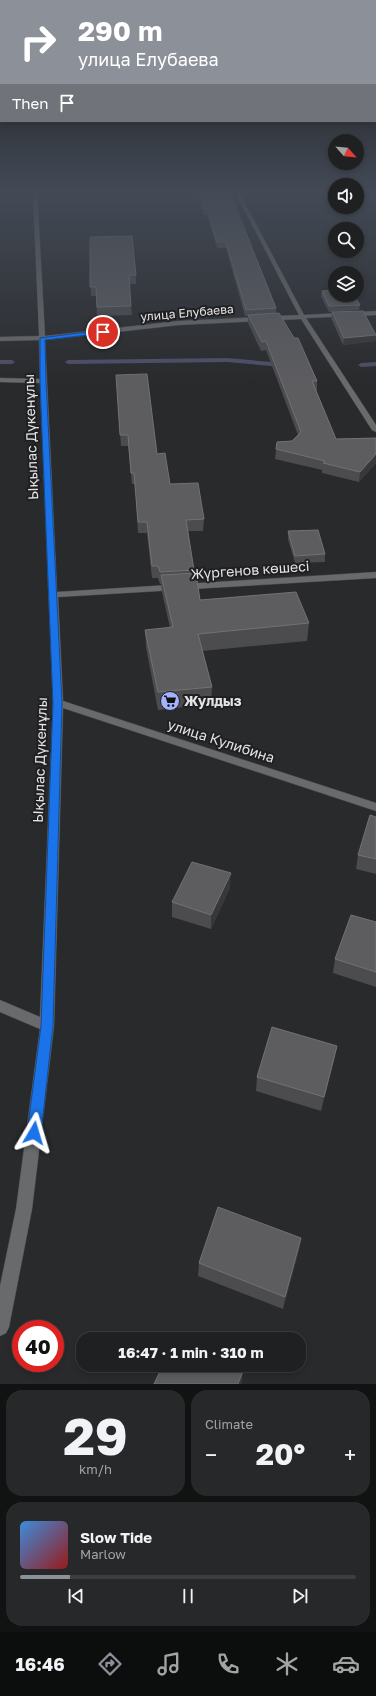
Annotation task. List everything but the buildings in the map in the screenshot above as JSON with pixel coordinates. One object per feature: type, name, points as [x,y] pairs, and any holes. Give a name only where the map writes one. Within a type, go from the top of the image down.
[{"type":"street","name":"Ықылас Дүкенұлы","points":[[0,1327],[24,1209],[47,1026],[58,703],[38,255]]},
{"type":"street","points":[[270,255],[302,316],[376,430]]},
{"type":"street","name":"улица Елубаева","points":[[0,339],[42,338],[179,323],[376,313]]},
{"type":"street","points":[[0,380],[43,381]]},
{"type":"street","name":"Жүргенов көшесі","points":[[53,595],[376,575]]},
{"type":"street","name":"улица Кулибина","points":[[58,703],[376,806]]},
{"type":"street","points":[[0,1006],[47,1026]]},
{"type":"waterway","points":[[68,362],[227,360],[283,365]]},
{"type":"waterway","points":[[0,362],[12,362]]},
{"type":"waterway","points":[[361,365],[376,364]]},
{"type":"place","name":"Жулдыз","points":[[170,701]]},
{"type":"route","points":[[34,1133],[47,1026],[48,957],[58,703],[42,338],[103,332]]}]
